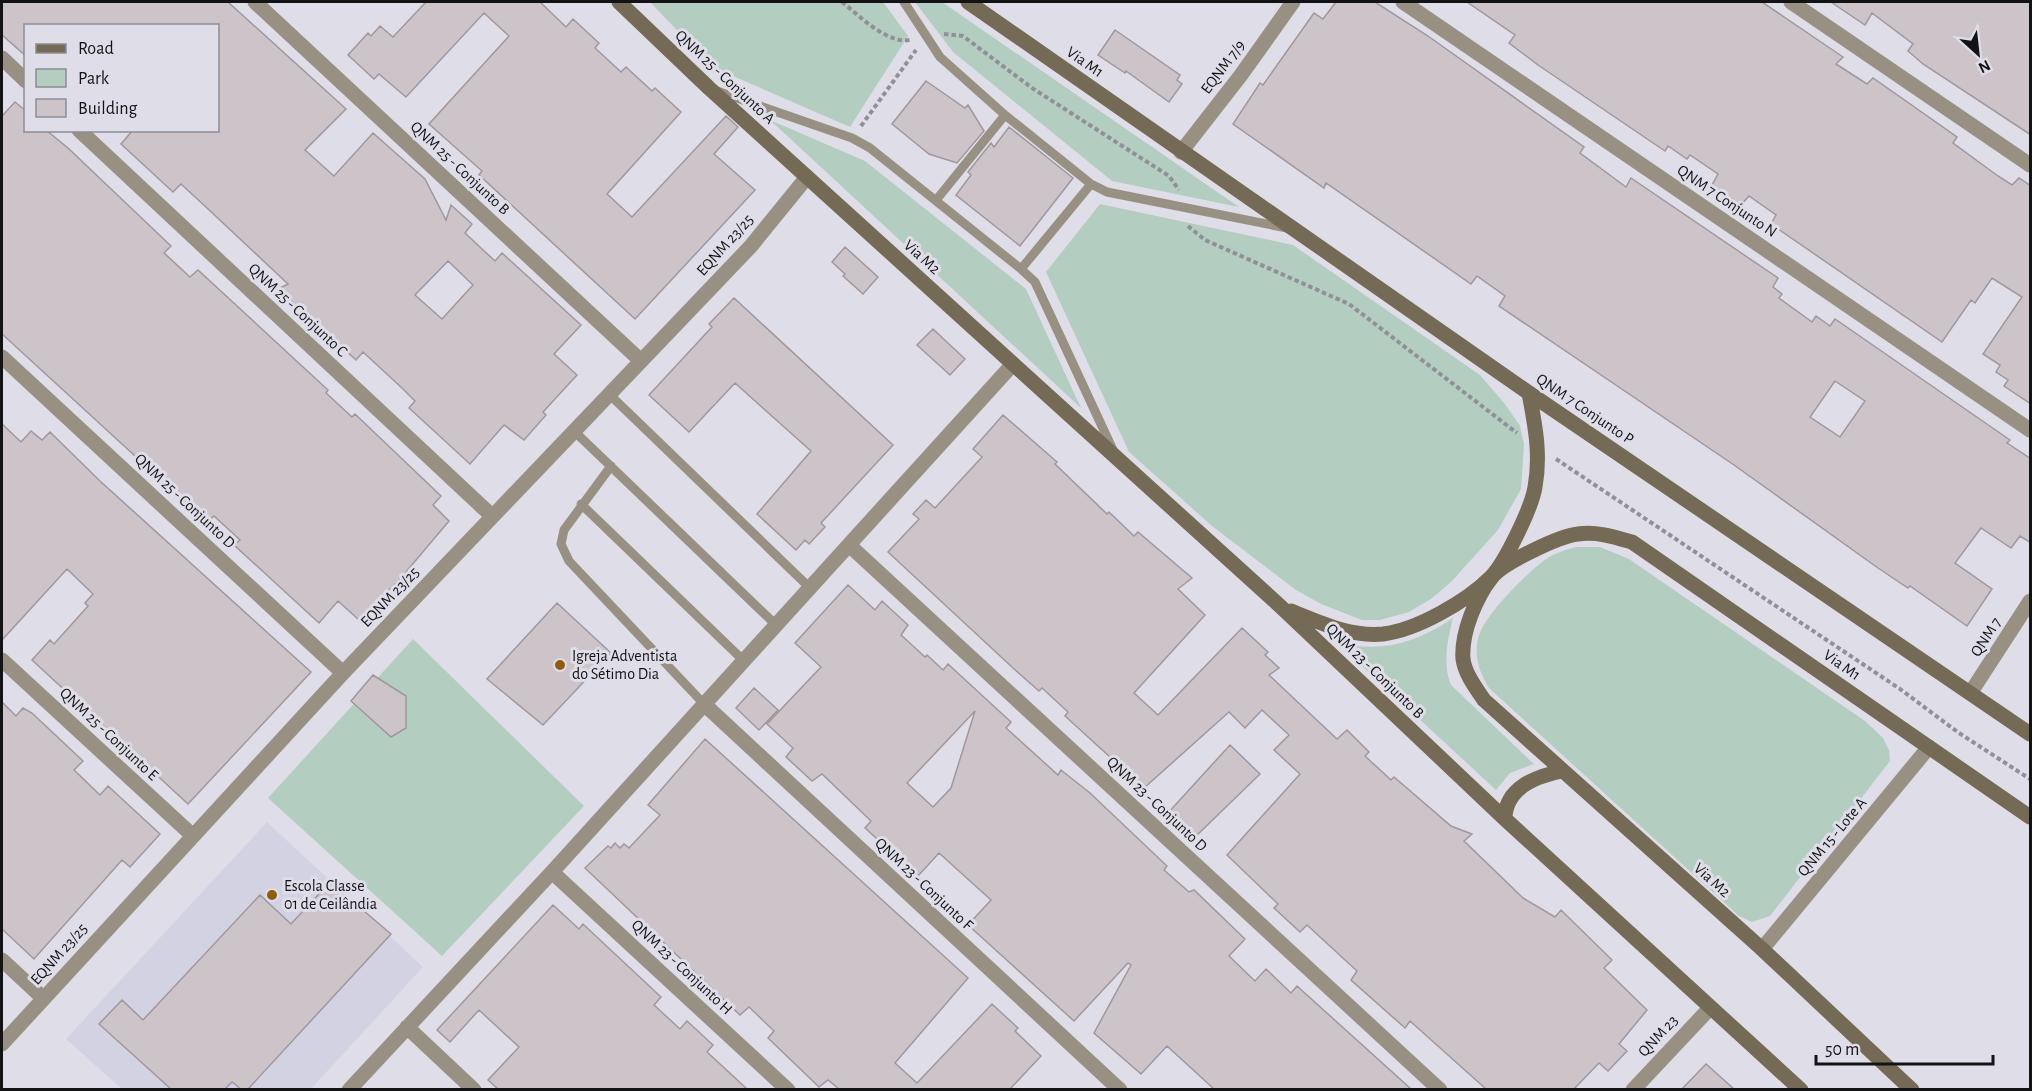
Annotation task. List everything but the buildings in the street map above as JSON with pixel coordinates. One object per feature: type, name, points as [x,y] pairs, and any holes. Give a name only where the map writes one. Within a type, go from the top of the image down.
[{"type":"main road","name":"QNM 25 - Conjunto A","points":[[619,2],[807,177]]},
{"type":"main road","name":"Via M1","points":[[968,2],[1181,152]]},
{"type":"main road","name":"QNM 7 Conjunto P","points":[[1181,152],[1528,393],[2031,734]]},
{"type":"main road","name":"Via M2","points":[[807,177],[1012,364]]},
{"type":"main road","name":"QNM 23 - Conjunto B","points":[[1012,364],[1280,606],[1505,819],[1801,1089]]},
{"type":"main road","name":"Via M2","points":[[1528,393],[1539,448],[1535,489],[1528,513],[1473,612],[1465,637],[1463,660],[1471,681],[1484,700],[1762,949],[1912,1089]]},
{"type":"main road","name":"Via M1","points":[[1280,606],[1330,628],[1357,633],[1384,634],[1412,626],[1444,612],[1492,576],[1534,550],[1578,534],[1605,534],[1632,542],[2031,818]]},
{"type":"main road","points":[[1505,819],[1509,799],[1521,787],[1537,777],[1563,771]]},
{"type":"street","name":"QNM 25 - Conjunto B","points":[[255,2],[640,360]]},
{"type":"street","name":"EQNM 7/9","points":[[1181,152],[1241,75],[1293,2]]},
{"type":"street","name":"QNM 7 Conjunto N","points":[[1403,2],[2031,430]]},
{"type":"street","points":[[1791,2],[2031,165]]},
{"type":"street","points":[[2,58],[24,79]]},
{"type":"street","name":"QNM 25 - Conjunto C","points":[[81,132],[492,516]]},
{"type":"street","name":"EQNM 23/25","points":[[2,1044],[343,672],[751,246],[807,177]]},
{"type":"street","name":"QNM 25 - Conjunto D","points":[[2,357],[343,672]]},
{"type":"street","points":[[349,1089],[552,872],[1012,364]]},
{"type":"street","name":"QNM 23 - Conjunto D","points":[[849,546],[1440,1089]]},
{"type":"street","name":"QNM 7","points":[[1971,692],[2031,602]]},
{"type":"street","name":"QNM 25 - Conjunto E","points":[[2,660],[192,835]]},
{"type":"street","name":"QNM 23 - Conjunto F","points":[[704,704],[1120,1089]]},
{"type":"street","name":"QNM 15 - Lote A","points":[[1762,949],[1929,747]]},
{"type":"street","name":"QNM 23 - Conjunto H","points":[[552,872],[788,1089]]},
{"type":"street","points":[[2,960],[43,998]]},
{"type":"street","name":"QNM 23","points":[[1633,1089],[1710,1008]]},
{"type":"street","points":[[407,1027],[474,1089]]},
{"type":"lane","points":[[904,2],[940,57],[1005,115],[1091,184],[1107,192],[1295,230]]},
{"type":"lane","points":[[709,88],[852,138],[870,148],[937,199],[1021,269],[1035,282],[1116,457]]},
{"type":"lane","points":[[937,199],[1005,115]]},
{"type":"lane","points":[[1021,269],[1091,184]]},
{"type":"lane","points":[[609,394],[810,588]]},
{"type":"lane","points":[[574,430],[776,625]]},
{"type":"lane","points":[[611,466],[564,530],[561,544],[569,561],[704,704]]},
{"type":"lane","points":[[581,504],[744,661]]},
{"type":"path","points":[[842,2],[888,35],[903,41],[949,33],[963,36],[1032,88],[1169,176],[1181,194],[1187,225],[1205,240],[1349,304],[1539,448],[1890,682],[1959,733],[2031,778]]},
{"type":"path","points":[[852,138],[925,37]]},
{"type":"shaded area","name":"Escola Classe 01 de Ceilândia","points":[[267,822],[423,967],[311,1089],[122,1089],[66,1039]]},
{"type":"green space","points":[[650,2],[883,2],[908,36],[850,127],[712,67]]},
{"type":"green space","points":[[915,2],[942,2],[1239,207],[1112,181],[953,52]]},
{"type":"green space","points":[[770,120],[865,161],[1026,289],[1081,408]]},
{"type":"green space","points":[[1100,204],[1293,245],[1480,375],[1520,426],[1524,444],[1521,489],[1498,530],[1451,582],[1431,599],[1409,612],[1380,620],[1362,620],[1321,604],[1296,590],[1212,526],[1129,452],[1046,272]]},
{"type":"green space","points":[[1576,547],[1600,547],[1629,559],[1865,721],[1883,738],[1889,750],[1890,761],[1770,916],[1752,922],[1739,916],[1485,682],[1478,663],[1477,642],[1489,617],[1516,586],[1542,562]]},
{"type":"green space","points":[[1453,618],[1446,660],[1451,685],[1534,764],[1510,773],[1496,790],[1336,642],[1368,647],[1397,644],[1425,634]]},
{"type":"green space","points":[[413,639],[584,806],[442,956],[268,798]]},
{"type":"place","name":"Igreja Adventista do Sétimo Dia","points":[[560,665]]},
{"type":"place","name":"Escola Classe 01 de Ceilândia","points":[[272,895]]}]
